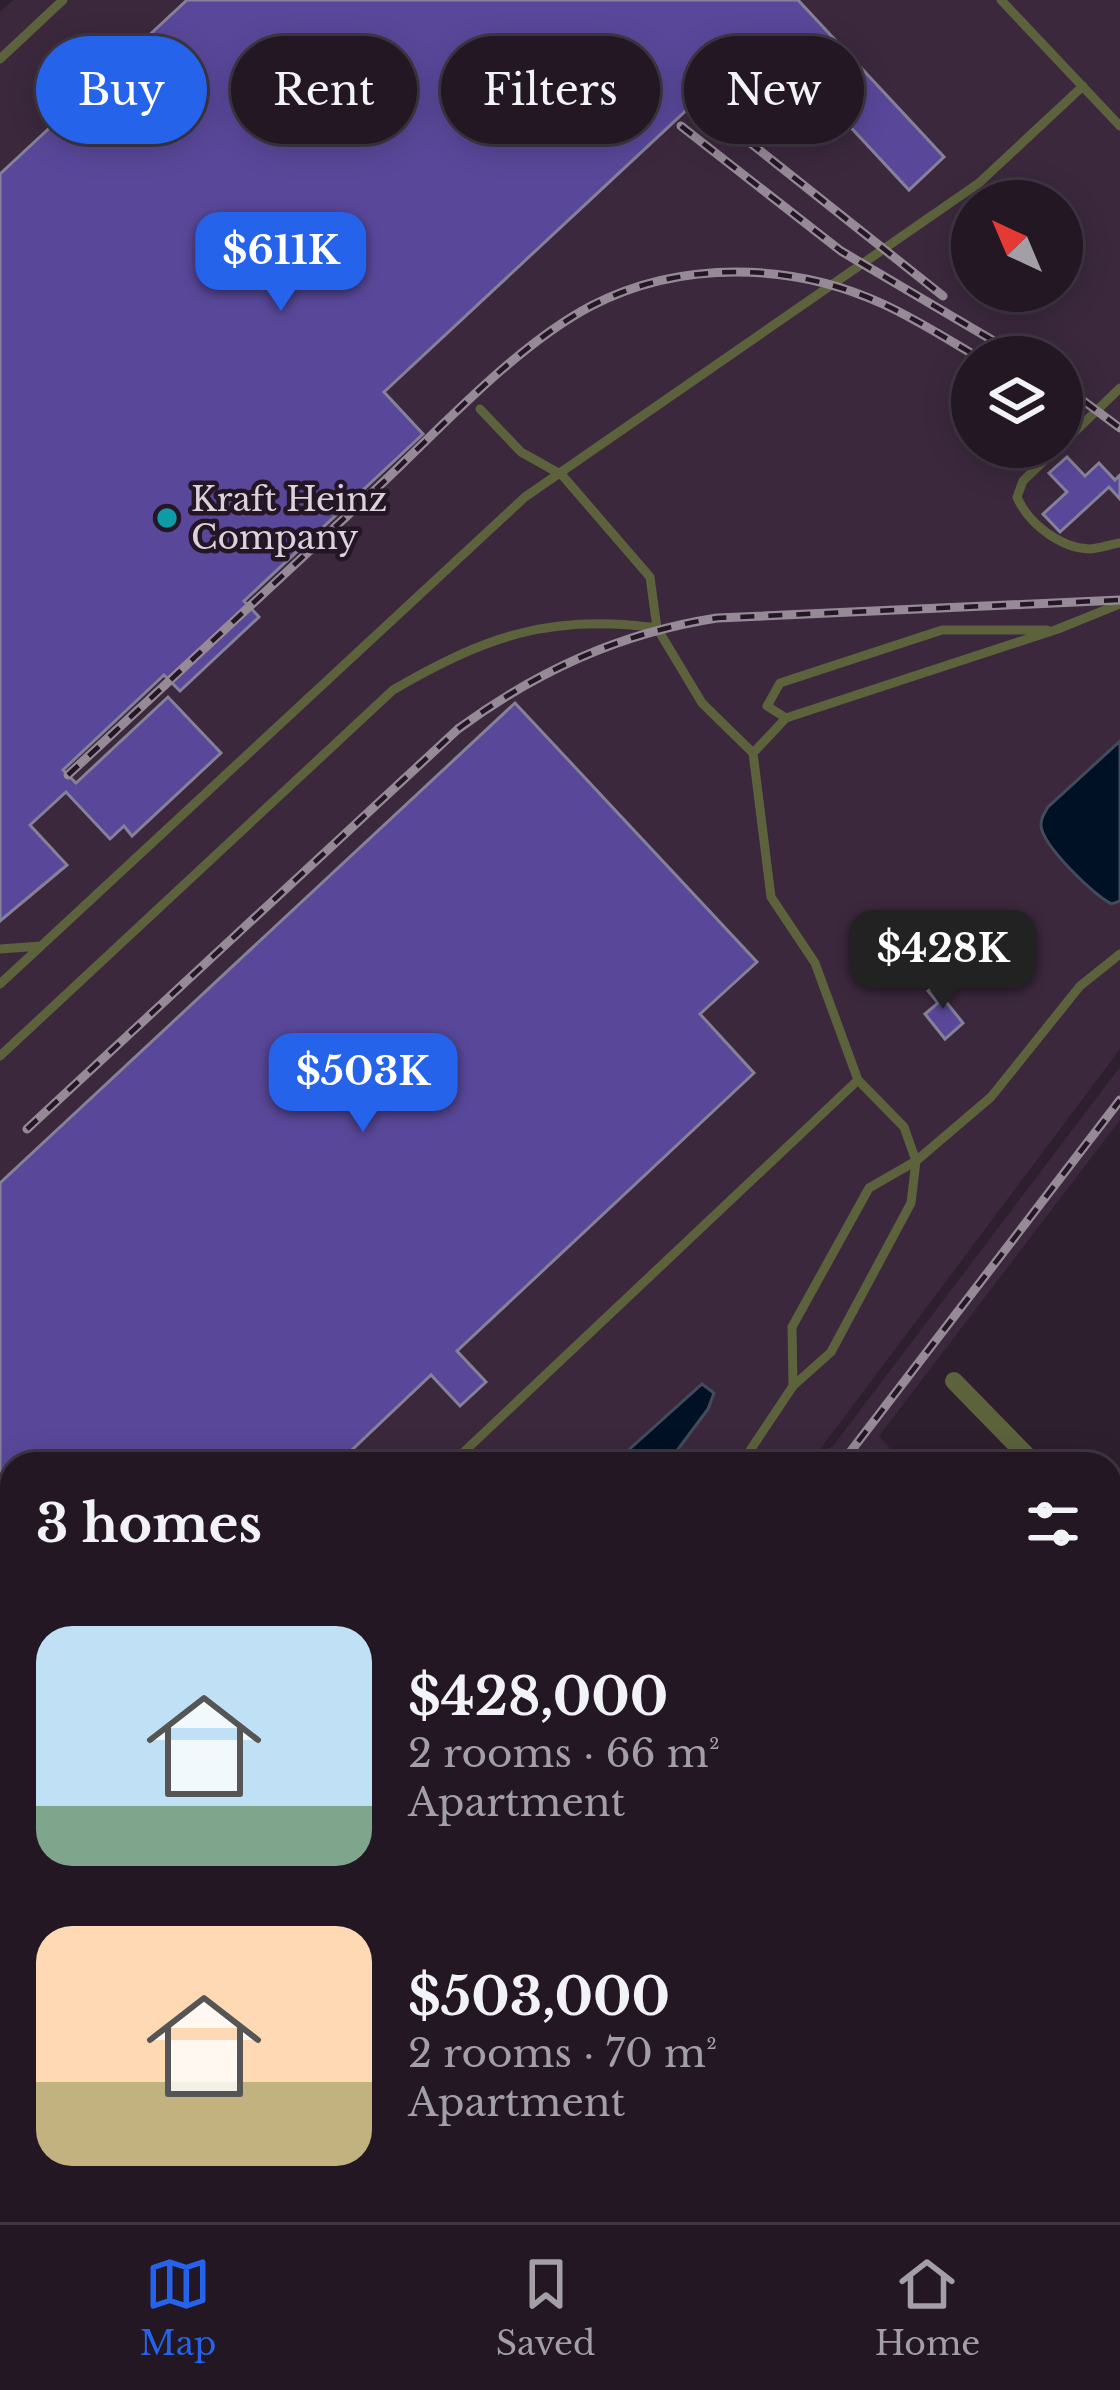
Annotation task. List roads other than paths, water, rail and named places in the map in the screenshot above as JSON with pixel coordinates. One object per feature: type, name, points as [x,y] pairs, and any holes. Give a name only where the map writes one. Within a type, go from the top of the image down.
[{"type":"street","points":[[954,1381],[1023,1452]]},
{"type":"lane","points":[[0,59],[63,0]]},
{"type":"lane","points":[[1001,0],[1120,127]]},
{"type":"lane","points":[[0,984],[525,496],[562,475],[979,184],[1083,86]]},
{"type":"lane","points":[[1083,423],[1120,388]]},
{"type":"lane","points":[[481,409],[521,452],[562,475],[650,577],[657,628],[702,703],[752,753],[771,897],[815,963],[858,1080],[904,1127],[916,1161],[911,1203],[831,1352],[793,1386],[749,1452]]},
{"type":"lane","points":[[1036,468],[1023,481],[1017,497],[1023,512],[1057,540],[1089,549],[1120,542]]},
{"type":"lane","points":[[752,753],[786,718],[1058,629],[1120,604]]},
{"type":"lane","points":[[0,1056],[393,691],[455,654],[514,633],[616,622],[657,628]]},
{"type":"lane","points":[[786,718],[767,706],[780,683],[942,630],[1058,629]]},
{"type":"lane","points":[[0,949],[41,946]]},
{"type":"lane","points":[[793,1386],[792,1327],[869,1188],[916,1161],[991,1097],[1080,986],[1120,954]]},
{"type":"lane","points":[[465,1452],[858,1080]]},
{"type":"water","points":[[1120,741],[1120,901],[1112,904],[1070,869],[1041,825],[1048,807]]},
{"type":"water","points":[[702,1384],[714,1393],[708,1409],[676,1452],[626,1452]]},
{"type":"railway","points":[[681,126],[841,251],[985,336]]},
{"type":"railway","points":[[752,144],[943,296]]},
{"type":"railway","points":[[68,775],[479,390],[534,343],[591,306],[661,280],[736,272],[774,274],[848,290],[951,341]]},
{"type":"railway","points":[[1083,401],[1120,428]]},
{"type":"railway","points":[[27,1129],[458,729],[549,672],[613,644],[717,618],[1120,600]]},
{"type":"railway","points":[[850,1452],[1120,1100]]},
{"type":"place","name":"Kraft Heinz Company","points":[[167,518]]}]
